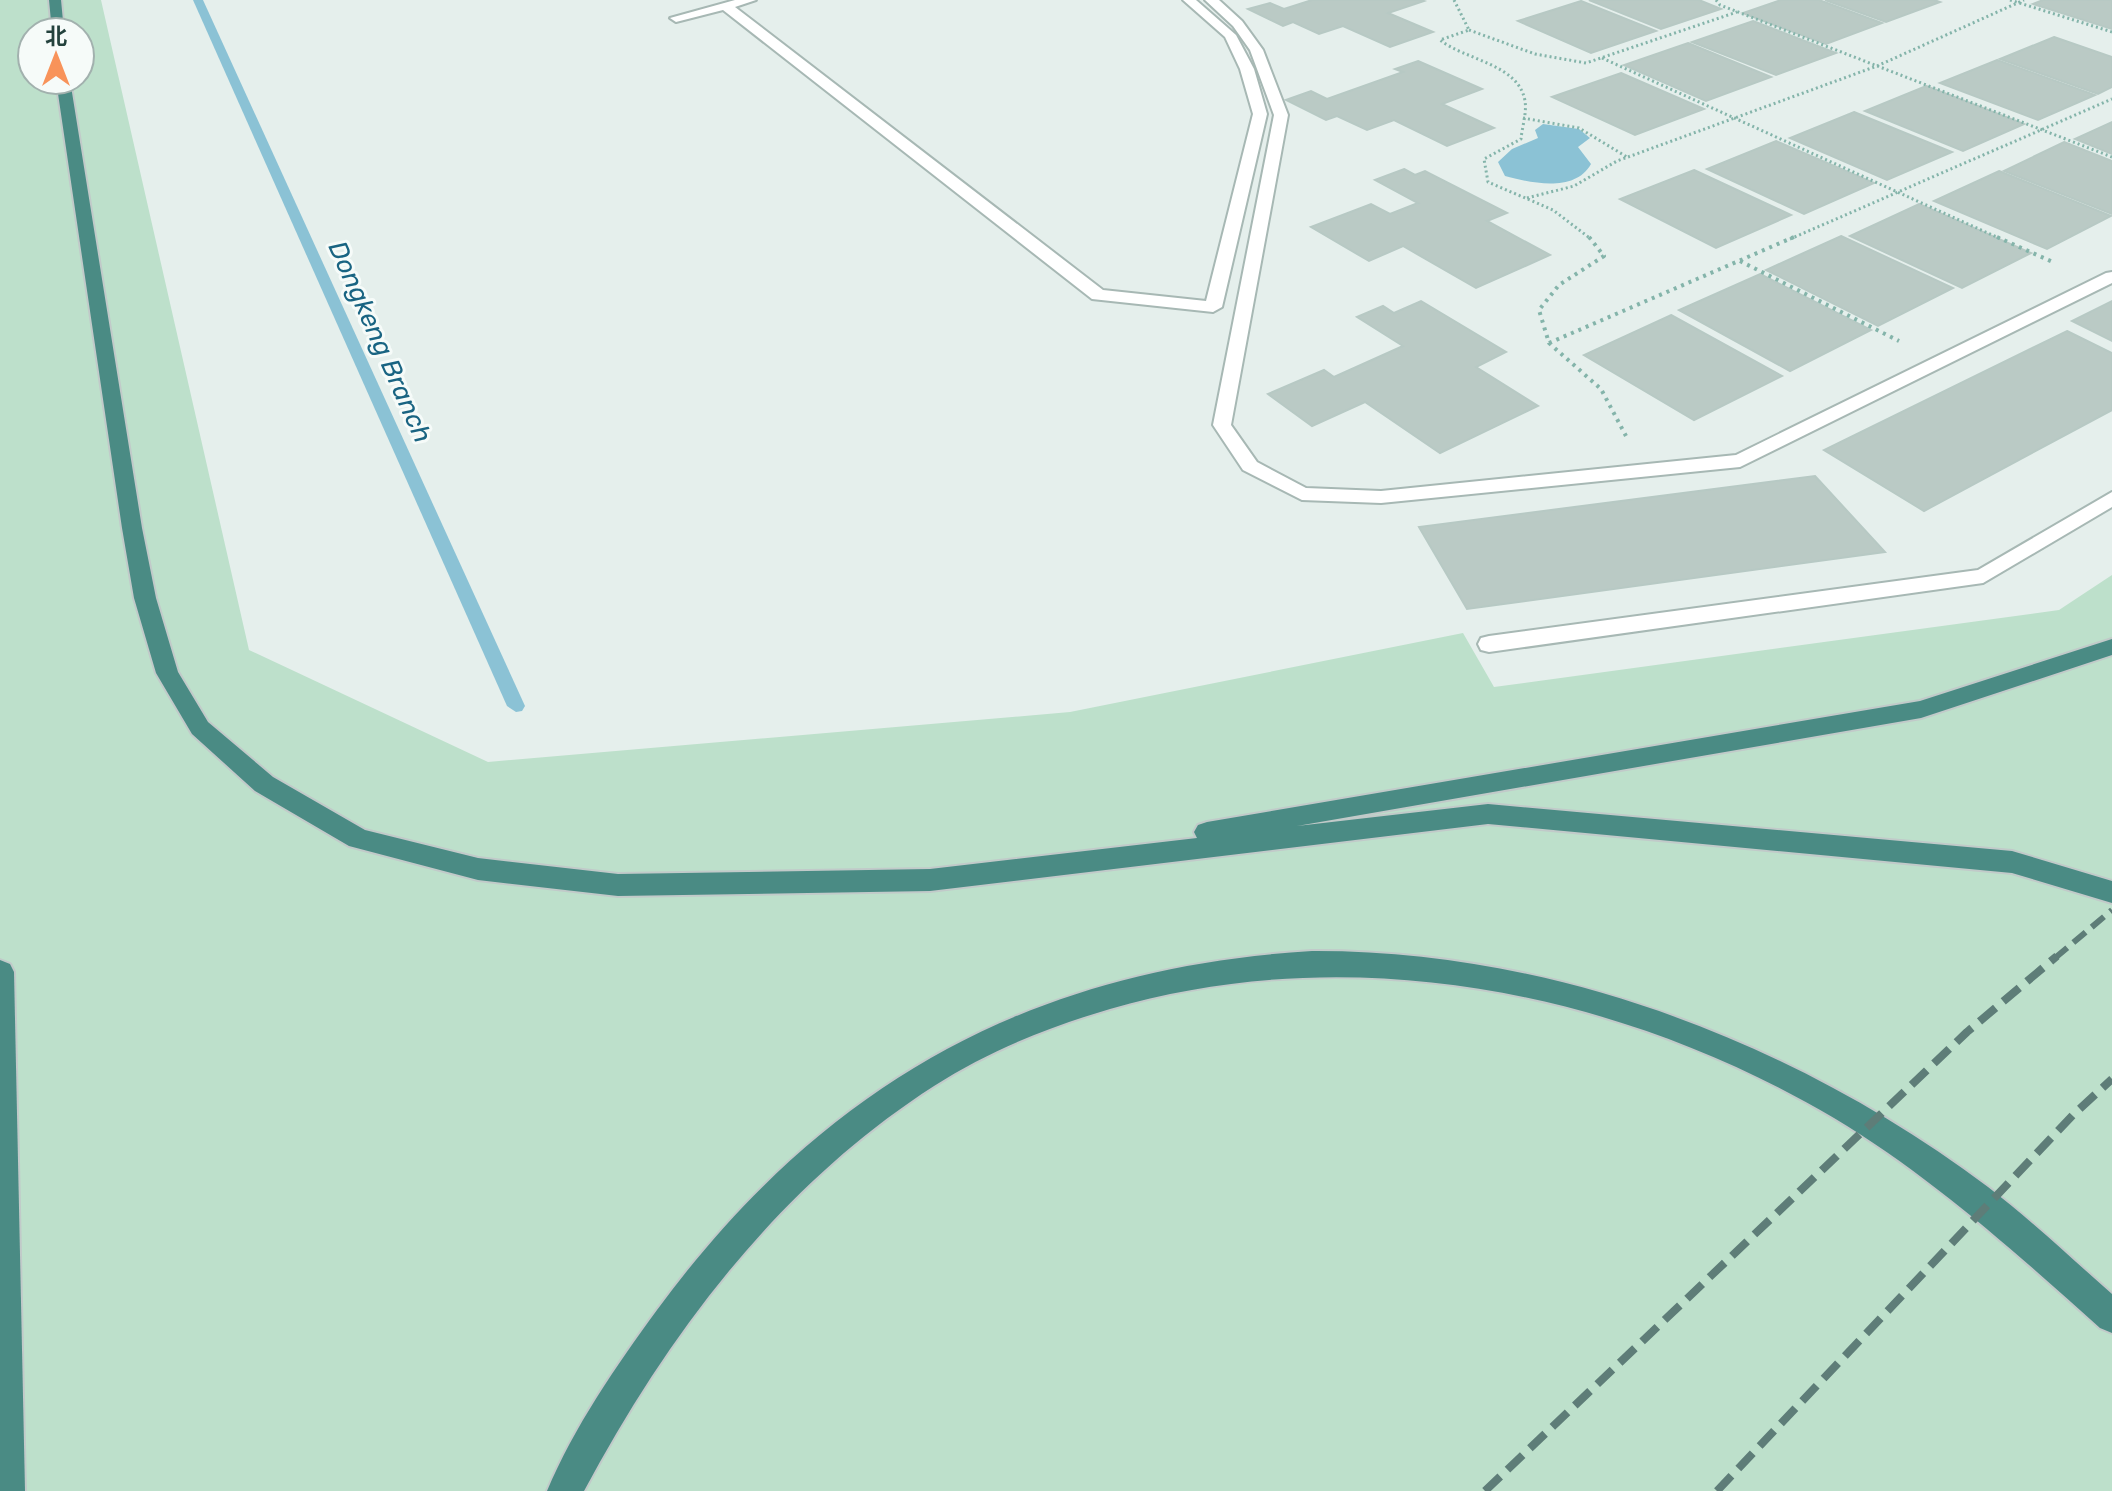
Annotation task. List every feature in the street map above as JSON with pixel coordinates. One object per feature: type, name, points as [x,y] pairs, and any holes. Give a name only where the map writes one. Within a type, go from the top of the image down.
[{"type":"highway","points":[[65,96],[132,528],[145,598],[167,673],[200,728],[264,784],[358,839],[478,869],[618,885],[930,880],[1488,814],[2012,862],[2112,892]]},
{"type":"highway","points":[[930,880],[1921,709],[2112,647]]},
{"type":"highway","points":[[565,1491],[591,1440],[692,1287],[783,1187],[885,1100],[995,1036],[1114,993],[1228,971],[1348,963],[1457,974],[1568,995],[1693,1037],[1841,1106],[1977,1198],[2112,1316]]},
{"type":"highway","points":[[0,972],[7,1491]]},
{"type":"street","points":[[676,18],[750,0]]},
{"type":"street","points":[[725,6],[1098,295],[1213,307],[1260,114],[1247,69],[1230,35],[1189,0]]},
{"type":"street","points":[[1216,1],[1249,34],[1268,68],[1281,115],[1222,425],[1250,466],[1302,494],[1381,497],[1740,461],[2106,280]]},
{"type":"street","points":[[1489,644],[1983,576],[2112,498]]},
{"type":"path","points":[[1454,0],[1469,30]]},
{"type":"path","points":[[1716,0],[1720,5],[2112,157]]},
{"type":"path","points":[[2010,0],[2112,32]]},
{"type":"path","points":[[1526,199],[1574,186],[1627,158],[1877,66],[2024,0]]},
{"type":"path","points":[[1646,471],[1601,389],[1549,343],[1539,310],[1548,294],[1571,275],[1604,256],[1594,238],[1554,211],[1488,182],[1484,159],[1521,139],[1525,98],[1513,76],[1450,51],[1440,40],[1469,30],[1535,54],[1586,63],[1738,12]]},
{"type":"path","points":[[1602,58],[1734,119],[2106,280]]},
{"type":"path","points":[[1549,343],[2112,99]]},
{"type":"path","points":[[1523,118],[1549,119],[1587,128],[1627,158]]},
{"type":"path","points":[[1739,260],[1941,362]]},
{"type":"green space","points":[[0,0],[101,0],[249,650],[488,762],[1070,712],[1463,633],[1494,687],[2059,610],[2112,575],[2112,1491],[0,1491]]},
{"type":"water","points":[[1543,124],[1579,129],[1590,138],[1578,147],[1591,164],[1574,179],[1552,184],[1505,176],[1498,162],[1512,149],[1538,138],[1535,130]]},
{"type":"building","points":[[1312,0],[1421,0],[1424,1],[1388,13],[1433,32],[1390,47],[1343,26],[1319,34],[1293,22],[1283,26],[1248,9],[1270,3],[1284,9]]},
{"type":"building","points":[[1589,0],[1699,0],[1721,9],[1661,29]]},
{"type":"building","points":[[1781,0],[1819,0],[1882,23],[1826,44],[1743,13]]},
{"type":"building","points":[[1825,0],[1934,0],[1940,2],[1886,22]]},
{"type":"building","points":[[2043,0],[2112,0],[2112,29],[2033,4]]},
{"type":"building","points":[[1581,1],[1656,31],[1591,53],[1518,21]]},
{"type":"building","points":[[1753,21],[1836,53],[1776,75],[1692,42]]},
{"type":"building","points":[[2054,37],[2112,57],[2112,87],[2098,94],[2000,59]]},
{"type":"building","points":[[1688,43],[1771,77],[1706,101],[1624,65]]},
{"type":"building","points":[[1997,60],[2095,95],[2038,120],[1940,83]]},
{"type":"building","points":[[1418,61],[1482,89],[1442,104],[1494,128],[1447,146],[1394,120],[1367,130],[1337,116],[1326,120],[1286,100],[1311,91],[1327,99],[1403,72],[1395,69]]},
{"type":"building","points":[[1621,73],[1704,109],[1635,135],[1552,97]]},
{"type":"building","points":[[1926,86],[2024,124],[1963,151],[1865,111]]},
{"type":"building","points":[[1854,112],[1952,152],[1887,180],[1790,138]]},
{"type":"building","points":[[2112,122],[2112,154],[2075,139]]},
{"type":"building","points":[[1776,141],[1874,183],[1804,214],[1707,169]]},
{"type":"building","points":[[2064,142],[2112,161],[2112,214],[2004,171]]},
{"type":"building","points":[[1404,169],[1415,175],[1425,171],[1507,213],[1487,221],[1550,255],[1476,288],[1403,246],[1369,261],[1311,227],[1371,204],[1390,214],[1418,203],[1375,180]]},
{"type":"building","points":[[1694,170],[1791,215],[1716,248],[1620,199]]},
{"type":"building","points":[[1999,171],[2111,216],[2047,249],[1934,201]]},
{"type":"building","points":[[1919,204],[2031,253],[1962,288],[1850,236]]},
{"type":"building","points":[[1841,236],[1953,288],[1878,326],[1766,270]]},
{"type":"building","points":[[1760,274],[1871,330],[1790,371],[1679,310]]},
{"type":"building","points":[[1421,301],[1506,352],[1476,367],[1538,406],[1440,453],[1365,402],[1312,426],[1268,394],[1324,370],[1334,377],[1403,346],[1357,317],[1383,306],[1394,313]]},
{"type":"building","points":[[2112,301],[2112,341],[2072,321]]},
{"type":"building","points":[[1671,315],[1782,376],[1694,420],[1584,355]]},
{"type":"building","points":[[2067,331],[2112,353],[2112,410],[1924,511],[1824,450]]},
{"type":"building","points":[[1815,476],[1885,552],[1467,609],[1419,527]]},
{"type":"waterway","name":"Dongkeng Branch","points":[[198,0],[516,706]]},
{"type":"railway","points":[[2055,958],[2112,910]]},
{"type":"railway","points":[[1485,1491],[1967,1032],[2057,956]]},
{"type":"railway","points":[[1717,1491],[2073,1115],[2112,1079]]}]
